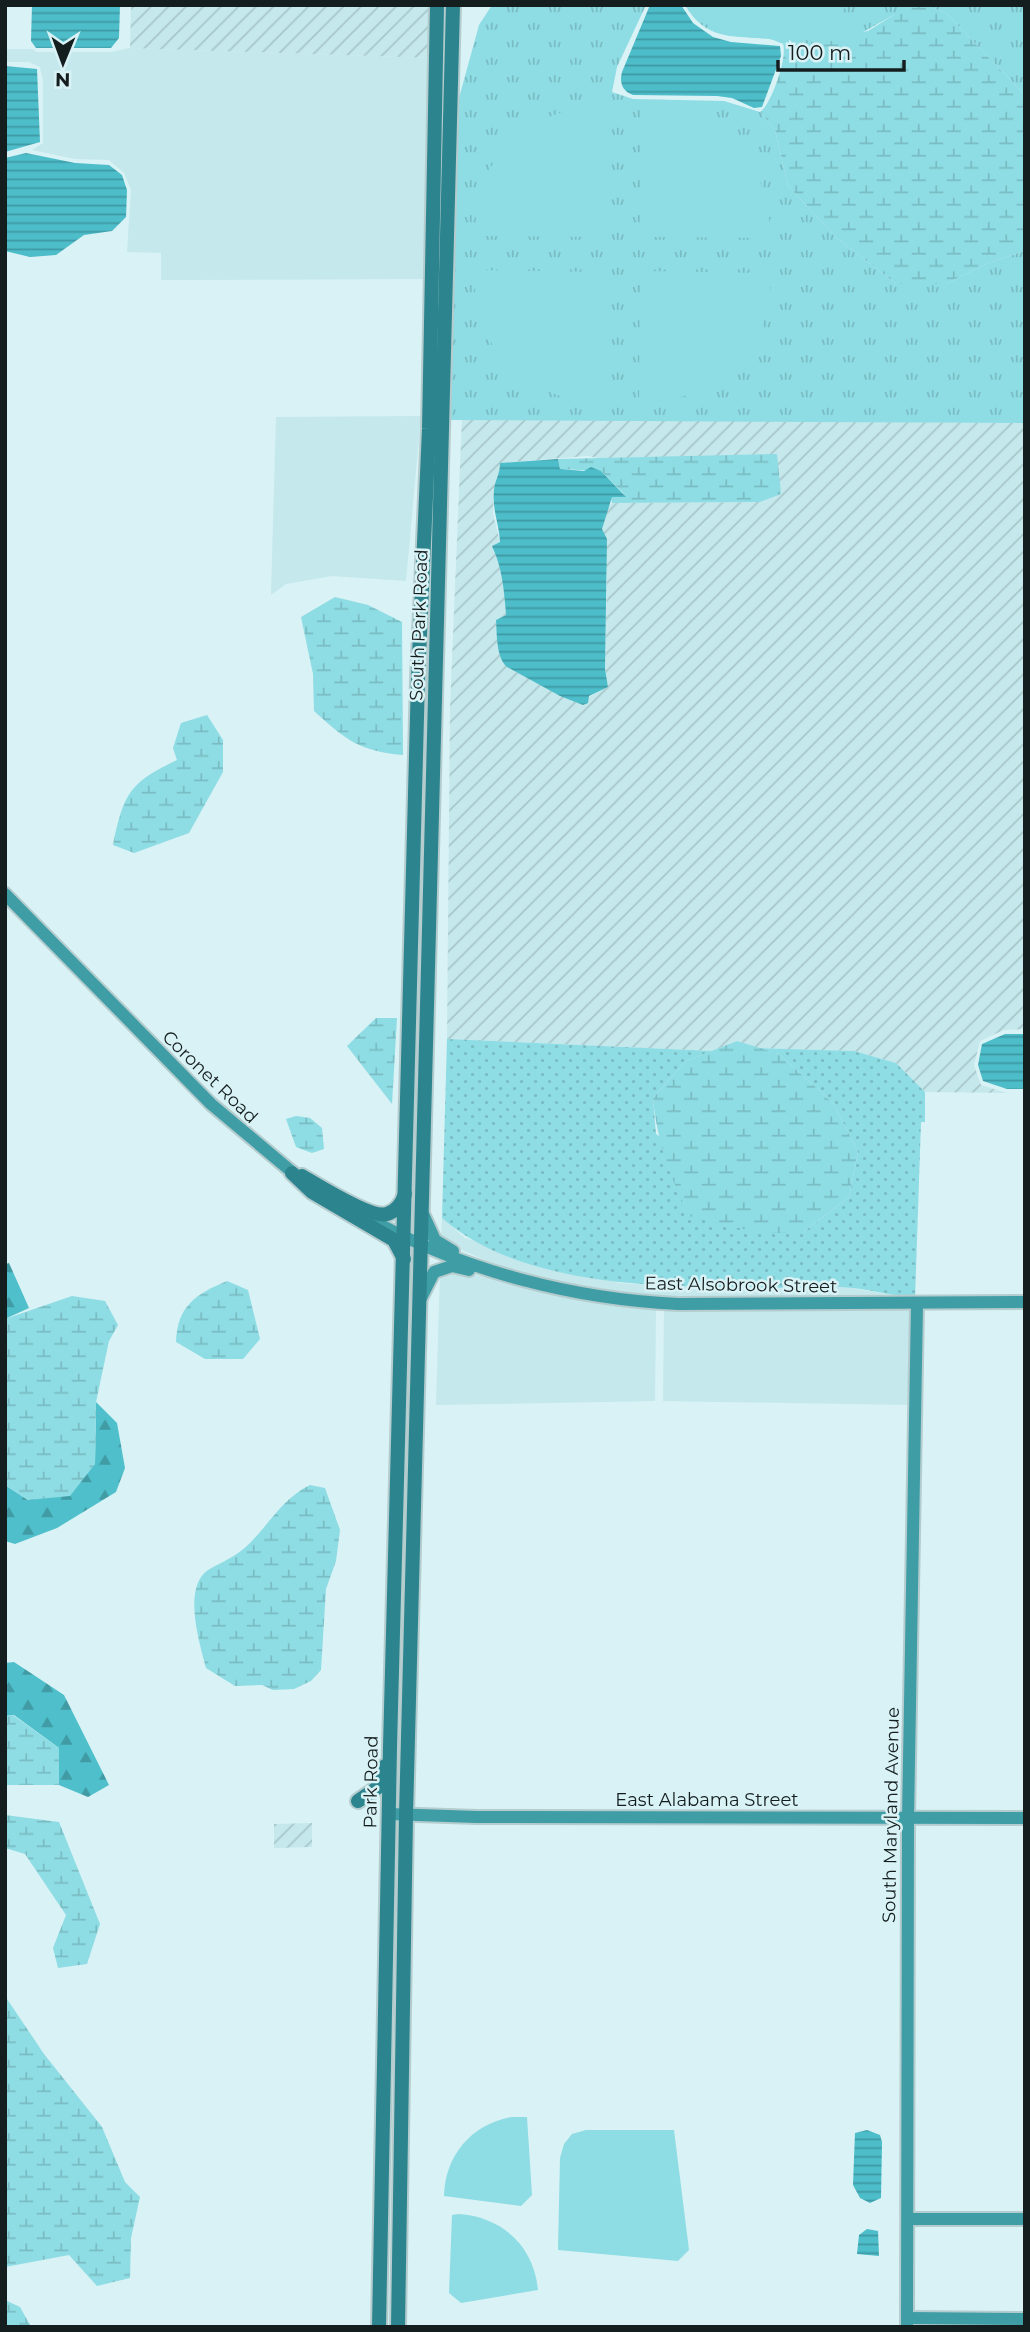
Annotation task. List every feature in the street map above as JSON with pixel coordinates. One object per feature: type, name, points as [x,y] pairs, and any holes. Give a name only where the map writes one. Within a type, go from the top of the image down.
[{"type":"main road","points":[[436,430],[438,319],[431,286],[437,5]]},
{"type":"main road","points":[[447,5],[446,65],[452,86]]},
{"type":"main road","name":"South Park Road","points":[[405,1238],[418,679],[446,292],[453,5]]},
{"type":"main road","points":[[436,101],[445,122],[442,285],[446,292]]},
{"type":"main road","name":"South Park Road","points":[[422,1246],[442,489],[436,430]]},
{"type":"main road","points":[[408,1102],[412,1124],[412,1214],[422,1246]]},
{"type":"main road","points":[[290,1171],[374,1214],[389,1214],[396,1210],[406,1193]]},
{"type":"main road","points":[[290,1171],[312,1192],[394,1240],[404,1261]]},
{"type":"main road","points":[[405,1238],[413,1254],[415,1270],[416,1389]]},
{"type":"main road","name":"Park Road","points":[[379,2327],[390,1748],[405,1238]]},
{"type":"main road","name":"Park Road","points":[[398,2327],[406,1815],[422,1246]]},
{"type":"main road","points":[[401,1372],[406,1390],[406,1478],[414,1486]]},
{"type":"main road","points":[[392,1692],[398,1710],[397,1796],[399,1807],[406,1815]]},
{"type":"main road","points":[[358,1801],[377,1788],[390,1748]]},
{"type":"main road","points":[[388,1895],[394,1916],[395,2013],[403,2022]]},
{"type":"main road","points":[[369,2327],[374,2312],[376,2240],[381,2211]]},
{"type":"main road","points":[[381,2211],[387,2244],[388,2310],[393,2327]]},
{"type":"street","name":"Coronet Road","points":[[5,894],[211,1104],[290,1171],[422,1246]]},
{"type":"street","points":[[422,1207],[426,1224],[435,1240],[508,1276]]},
{"type":"street","name":"East Alsobrook Street","points":[[422,1246],[508,1276],[593,1295],[660,1303],[918,1305],[1025,1302]]},
{"type":"street","points":[[420,1301],[428,1281],[442,1268],[452,1266],[508,1276]]},
{"type":"street","name":"South Maryland Avenue","points":[[907,2322],[908,1818],[918,1305]]},
{"type":"street","name":"East Alabama Street","points":[[389,1814],[1025,1818]]},
{"type":"street","points":[[908,2219],[1025,2219]]},
{"type":"street","points":[[907,2322],[1025,2319]]},
{"type":"shaded area","points":[[32,5],[120,5],[119,38],[111,48],[36,48],[31,41]]},
{"type":"shaded area","points":[[131,5],[433,5],[432,58],[130,48]]},
{"type":"shaded area","points":[[650,5],[681,5],[693,23],[713,37],[731,42],[780,46],[781,56],[762,107],[754,108],[732,98],[717,96],[633,95],[627,92],[622,83],[622,72]]},
{"type":"shaded area","points":[[130,48],[432,58],[427,279],[161,280],[161,253],[127,252],[131,190],[124,173],[109,160],[75,159],[32,150],[43,143],[43,81],[40,67],[29,62],[5,62],[5,49],[32,49],[36,52],[111,52]]},
{"type":"shaded area","points":[[5,66],[37,69],[40,142],[5,152]]},
{"type":"shaded area","points":[[26,153],[75,163],[109,165],[122,175],[127,190],[126,217],[112,231],[84,235],[56,255],[30,257],[5,251],[5,158]]},
{"type":"shaded area","points":[[421,416],[406,581],[332,576],[286,584],[271,595],[276,417]]},
{"type":"shaded area","points":[[462,418],[1025,423],[1025,1029],[1004,1030],[980,1041],[974,1065],[981,1085],[1006,1093],[925,1092],[896,1063],[854,1051],[758,1048],[737,1041],[712,1051],[447,1039],[450,709]],"holes":[[[588,456],[780,494],[760,502],[612,503],[606,510],[602,529],[607,574],[605,669],[608,687],[589,697],[560,696],[507,667],[496,620],[506,615],[504,579],[498,552],[492,546],[500,542],[493,514],[494,489],[496,478],[500,476],[500,463]]]},
{"type":"shaded area","points":[[558,459],[560,469],[584,471],[591,467],[601,471],[626,497],[612,497],[602,529],[607,539],[605,669],[608,687],[589,696],[588,703],[583,705],[560,696],[507,667],[503,663],[497,638],[496,620],[506,615],[500,570],[492,546],[500,542],[494,497],[500,463]]},
{"type":"shaded area","points":[[1005,1034],[1025,1034],[1025,1089],[1007,1089],[983,1081],[978,1065],[982,1044]]},
{"type":"shaded area","points":[[442,1218],[465,1238],[619,1283],[684,1287],[840,1286],[915,1299],[678,1299],[555,1282],[509,1271],[449,1244],[441,1238]]},
{"type":"shaded area","points":[[452,1271],[656,1307],[655,1401],[436,1405],[440,1274]]},
{"type":"shaded area","points":[[664,1308],[912,1309],[910,1405],[663,1401]]},
{"type":"shaded area","points":[[312,1823],[312,1847],[274,1848],[274,1824]]},
{"type":"shaded area","points":[[867,2130],[880,2135],[882,2142],[881,2198],[870,2203],[860,2198],[853,2185],[855,2133]]},
{"type":"shaded area","points":[[867,2229],[878,2231],[879,2256],[857,2254],[859,2235]]},
{"type":"green space","points":[[492,5],[646,5],[617,67],[612,92],[633,99],[724,101],[760,112],[775,130],[788,186],[837,238],[896,284],[946,284],[988,263],[1025,251],[1025,423],[448,420],[456,109],[479,25]]},
{"type":"green space","points":[[685,5],[920,5],[901,11],[848,38],[782,44],[769,39],[732,36],[712,31],[693,17]]},
{"type":"green space","points":[[690,5],[845,5],[838,28],[812,36],[762,38],[719,31],[703,20]]},
{"type":"green space","points":[[927,5],[947,14],[1025,95],[1025,251],[988,263],[946,284],[896,284],[837,238],[788,186],[775,130],[760,112],[769,101],[778,80],[783,44],[868,31],[905,8]]},
{"type":"green space","points":[[927,5],[1025,5],[1025,95],[947,14]]},
{"type":"green space","points":[[580,108],[607,108],[607,229],[598,237],[477,236],[476,212],[480,190],[502,151],[537,123],[558,113]]},
{"type":"green space","points":[[641,108],[669,108],[695,114],[717,125],[736,142],[761,185],[768,211],[770,238],[648,237],[641,229]]},
{"type":"green space","points":[[476,270],[598,272],[605,279],[605,401],[578,400],[553,393],[530,382],[510,366],[493,346],[482,323],[476,298]]},
{"type":"green space","points":[[648,271],[770,273],[769,301],[762,327],[751,349],[735,368],[716,383],[667,400],[639,401],[640,279]]},
{"type":"green space","points":[[777,454],[781,494],[760,502],[612,503],[611,497],[625,497],[601,471],[560,469],[558,459]]},
{"type":"green space","points":[[335,597],[368,605],[402,622],[403,755],[364,747],[335,730],[314,711],[313,674],[301,617]]},
{"type":"green space","points":[[207,715],[223,740],[223,772],[189,833],[134,853],[113,845],[125,801],[131,792],[148,776],[177,760],[173,748],[181,723]]},
{"type":"green space","points":[[376,1018],[397,1018],[392,1104],[347,1046]]},
{"type":"green space","points":[[447,1039],[712,1051],[686,1061],[653,1098],[656,1134],[802,1233],[849,1197],[858,1152],[833,1103],[779,1054],[758,1048],[854,1051],[896,1063],[925,1092],[925,1122],[921,1122],[915,1299],[841,1287],[705,1287],[609,1281],[562,1273],[518,1260],[477,1242],[442,1218]]},
{"type":"green space","points":[[737,1041],[779,1054],[833,1103],[858,1152],[849,1197],[802,1233],[760,1233],[689,1216],[665,1159],[653,1098],[686,1061]]},
{"type":"green space","points":[[296,1116],[310,1118],[322,1128],[324,1149],[312,1153],[296,1147],[286,1119]]},
{"type":"green space","points":[[9,1263],[29,1308],[5,1319],[5,1264]]},
{"type":"green space","points":[[227,1281],[248,1290],[260,1339],[243,1359],[205,1359],[176,1342],[180,1319],[190,1303],[206,1291]]},
{"type":"green space","points":[[72,1296],[105,1301],[118,1325],[109,1341],[96,1402],[95,1464],[70,1496],[28,1500],[5,1485],[5,1319]]},
{"type":"green space","points":[[96,1402],[117,1423],[125,1468],[116,1492],[57,1528],[15,1544],[5,1541],[5,1485],[28,1500],[95,1464]]},
{"type":"green space","points":[[310,1485],[325,1488],[340,1530],[336,1561],[326,1589],[321,1670],[311,1681],[294,1689],[273,1690],[262,1685],[235,1686],[206,1668],[197,1631],[194,1603],[200,1578],[208,1570],[244,1548],[284,1504]]},
{"type":"green space","points":[[14,1662],[64,1695],[109,1785],[88,1797],[59,1785],[59,1748],[14,1715],[5,1716],[5,1663]]},
{"type":"green space","points":[[13,1715],[59,1748],[59,1785],[5,1785],[5,1716]]},
{"type":"green space","points":[[5,1815],[59,1822],[100,1924],[87,1964],[58,1968],[53,1948],[66,1915],[25,1854],[5,1848]]},
{"type":"green space","points":[[5,1996],[44,2054],[102,2127],[125,2182],[140,2197],[131,2238],[130,2278],[97,2286],[69,2255],[5,2267]]},
{"type":"green space","points":[[512,2117],[527,2117],[532,2195],[521,2206],[444,2196],[449,2167],[463,2144],[485,2127]]},
{"type":"green space","points":[[586,2130],[674,2130],[689,2250],[678,2261],[558,2250],[560,2158],[564,2144],[572,2134]]},
{"type":"green space","points":[[459,2214],[489,2221],[513,2237],[530,2260],[538,2290],[461,2303],[449,2293],[452,2215]]},
{"type":"green space","points":[[5,2300],[20,2307],[30,2325],[58,2327],[5,2327]]}]
